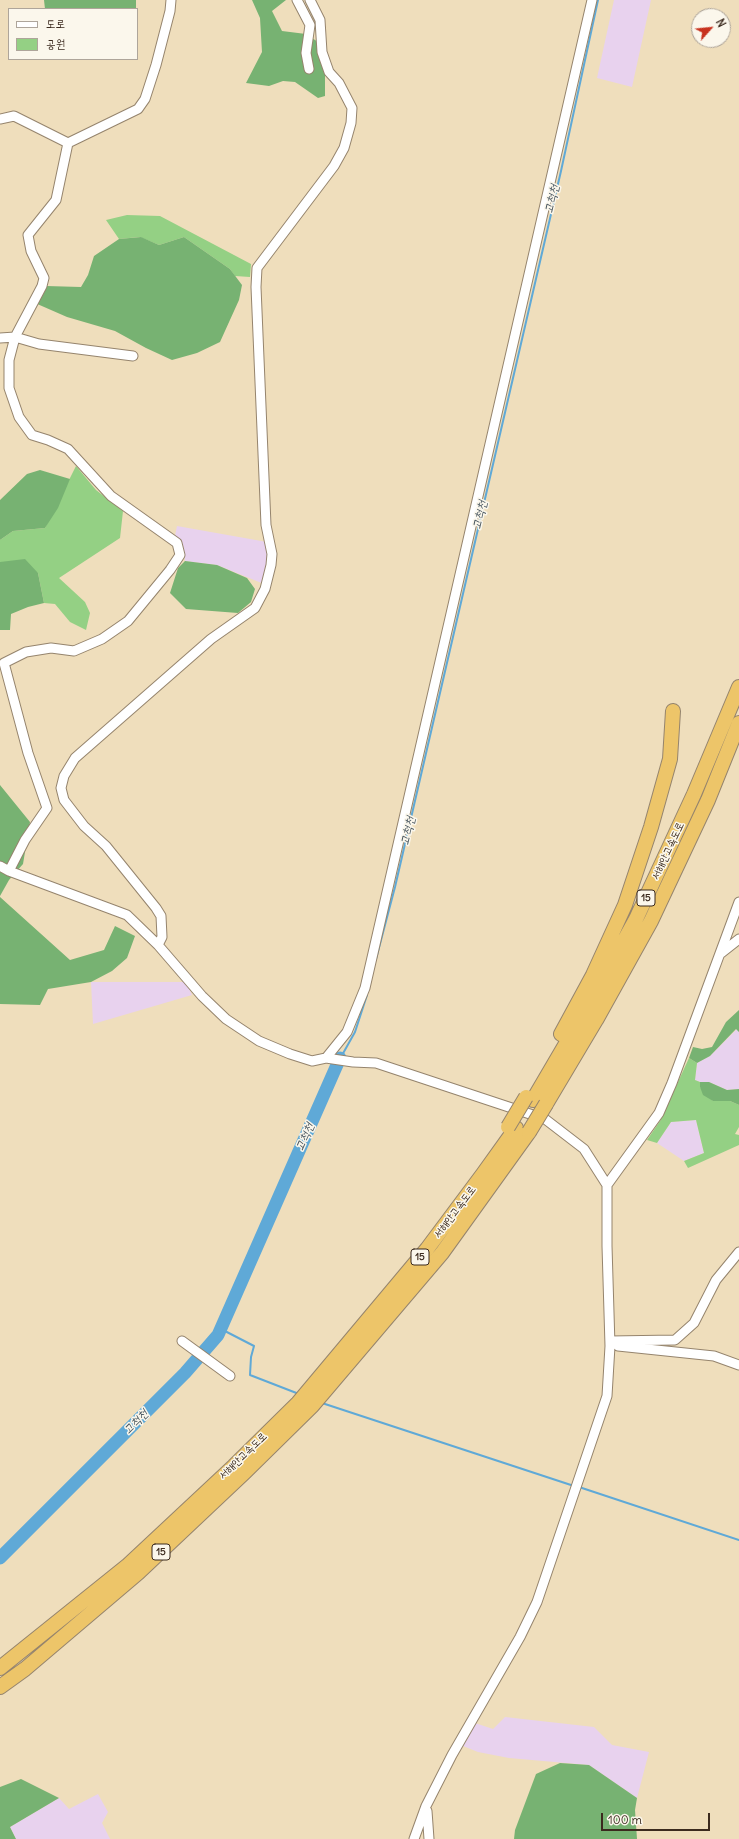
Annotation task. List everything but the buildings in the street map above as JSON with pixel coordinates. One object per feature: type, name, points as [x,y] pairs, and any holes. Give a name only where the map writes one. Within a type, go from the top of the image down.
[{"type":"highway","name":"서해안고속도로","points":[[0,1668],[127,1566],[234,1466],[298,1403],[324,1383],[442,1252],[529,1132],[535,1100],[636,919],[694,794],[739,687]]},
{"type":"highway","points":[[535,1100],[626,905],[652,826],[670,759],[673,711]]},
{"type":"highway","name":"서해안고속도로","points":[[0,1686],[25,1669],[138,1573],[244,1474],[312,1406],[324,1383],[484,1174],[512,1127],[535,1100],[596,1020],[651,921],[708,800],[739,723]]},
{"type":"street","points":[[68,143],[138,110],[145,99],[156,65],[170,11],[170,0]]},
{"type":"street","points":[[297,0],[310,25],[306,53],[309,69]]},
{"type":"street","points":[[158,945],[162,937],[161,916],[106,846],[84,826],[64,800],[61,788],[64,776],[75,758],[211,639],[256,608],[265,589],[272,565],[272,554],[266,525],[256,288],[257,268],[334,166],[344,148],[351,123],[352,108],[339,83],[329,72],[322,52],[320,20],[310,0]]},
{"type":"street","points":[[329,1059],[347,1032],[365,988],[592,0]]},
{"type":"street","points":[[310,25],[320,20]]},
{"type":"street","points":[[0,119],[14,116],[68,143]]},
{"type":"street","points":[[9,871],[25,840],[47,808],[28,754],[4,663],[26,652],[51,648],[74,651],[102,639],[128,621],[170,570],[180,555],[177,543],[111,496],[68,449],[32,435],[19,417],[9,388],[9,360],[15,337],[42,286],[44,278],[31,251],[28,235],[56,200],[68,143]]},
{"type":"street","points":[[0,338],[15,337],[39,344],[133,356]]},
{"type":"street","points":[[0,866],[9,871],[127,915],[158,945],[202,996],[226,1019],[259,1041],[290,1054],[312,1061],[329,1059],[376,1063],[545,1119],[584,1149],[608,1185]]},
{"type":"street","points":[[414,1839],[426,1806],[452,1756],[520,1637],[537,1602],[577,1487],[607,1396],[610,1343],[607,1246],[608,1185],[659,1113],[672,1083],[739,902]]},
{"type":"street","points":[[720,954],[739,939]]},
{"type":"street","points":[[610,1343],[675,1340],[694,1323],[716,1280],[739,1252]]},
{"type":"street","points":[[185,1343],[230,1376]]},
{"type":"street","points":[[610,1343],[714,1356],[739,1365]]},
{"type":"street","points":[[426,1806],[429,1839]]},
{"type":"shaded area","points":[[614,0],[651,0],[632,87],[597,78]]},
{"type":"shaded area","points":[[177,526],[267,542],[269,561],[264,584],[217,565],[185,561],[183,548],[175,536]]},
{"type":"shaded area","points":[[91,982],[186,982],[192,995],[93,1024]]},
{"type":"shaded area","points":[[737,1029],[739,1032],[739,1089],[727,1090],[709,1082],[700,1082],[695,1080],[697,1063],[710,1056]]},
{"type":"shaded area","points":[[696,1120],[704,1153],[684,1161],[657,1143],[671,1122]]},
{"type":"shaded area","points":[[505,1717],[594,1727],[612,1745],[649,1752],[637,1798],[589,1765],[509,1758],[478,1752],[463,1746],[475,1723],[493,1729]]},
{"type":"shaded area","points":[[98,1794],[108,1812],[102,1823],[110,1839],[16,1839],[10,1827],[59,1798],[69,1809]]},
{"type":"green space","points":[[44,0],[136,0],[136,8],[45,8]]},
{"type":"green space","points":[[252,0],[286,0],[272,11],[282,31],[306,34],[318,42],[325,67],[325,96],[318,98],[295,82],[283,81],[269,86],[246,83],[262,52],[260,18]]},
{"type":"green space","points":[[127,215],[160,216],[251,264],[250,277],[235,276],[230,269],[184,237],[159,245],[140,237],[119,239],[106,220]]},
{"type":"green space","points":[[141,237],[159,245],[184,237],[230,269],[242,285],[239,300],[220,342],[197,353],[172,360],[115,331],[67,317],[35,303],[46,286],[81,287],[88,275],[94,256],[119,239]]},
{"type":"green space","points":[[76,466],[96,490],[123,511],[120,538],[59,578],[85,602],[90,613],[86,630],[70,622],[55,604],[44,603],[38,573],[0,562],[0,540],[13,531],[45,528]]},
{"type":"green space","points":[[40,470],[70,479],[58,508],[45,528],[13,531],[0,540],[0,500],[27,474]]},
{"type":"green space","points":[[25,559],[38,573],[44,603],[28,607],[11,614],[10,630],[0,630],[0,562]]},
{"type":"green space","points":[[185,561],[217,565],[247,578],[255,589],[251,602],[238,613],[186,609],[170,593],[178,568]]},
{"type":"green space","points":[[0,785],[30,822],[23,864],[9,880],[0,896]]},
{"type":"green space","points":[[0,897],[70,960],[104,950],[115,926],[135,936],[127,958],[112,971],[91,982],[48,989],[40,1005],[0,1004]]},
{"type":"green space","points":[[739,1010],[739,1032],[736,1029],[710,1056],[697,1063],[689,1058],[693,1047],[702,1049],[712,1047],[726,1022]]},
{"type":"green space","points":[[689,1058],[697,1063],[695,1080],[700,1082],[700,1087],[713,1101],[730,1101],[739,1105],[739,1127],[735,1134],[739,1135],[739,1145],[688,1168],[684,1161],[704,1153],[696,1120],[671,1122],[657,1143],[647,1140],[660,1121]]},
{"type":"green space","points":[[700,1082],[709,1082],[727,1090],[739,1089],[739,1105],[730,1101],[713,1101],[703,1095]]},
{"type":"green space","points":[[560,1763],[589,1765],[637,1798],[635,1810],[637,1839],[514,1839],[515,1830],[536,1774]]},
{"type":"green space","points":[[21,1779],[59,1798],[10,1827],[16,1839],[0,1839],[0,1787]]},
{"type":"waterway","name":"고척천","points":[[376,959],[395,887],[561,171],[598,0]]},
{"type":"waterway","name":"고척천","points":[[341,1057],[355,1032],[367,995]]},
{"type":"waterway","name":"고척천","points":[[0,1558],[185,1373],[218,1335],[340,1058]]},
{"type":"waterway","points":[[221,1329],[254,1346],[251,1357],[250,1375],[299,1394]]},
{"type":"waterway","points":[[322,1403],[574,1486]]},
{"type":"waterway","points":[[579,1487],[739,1540]]}]
